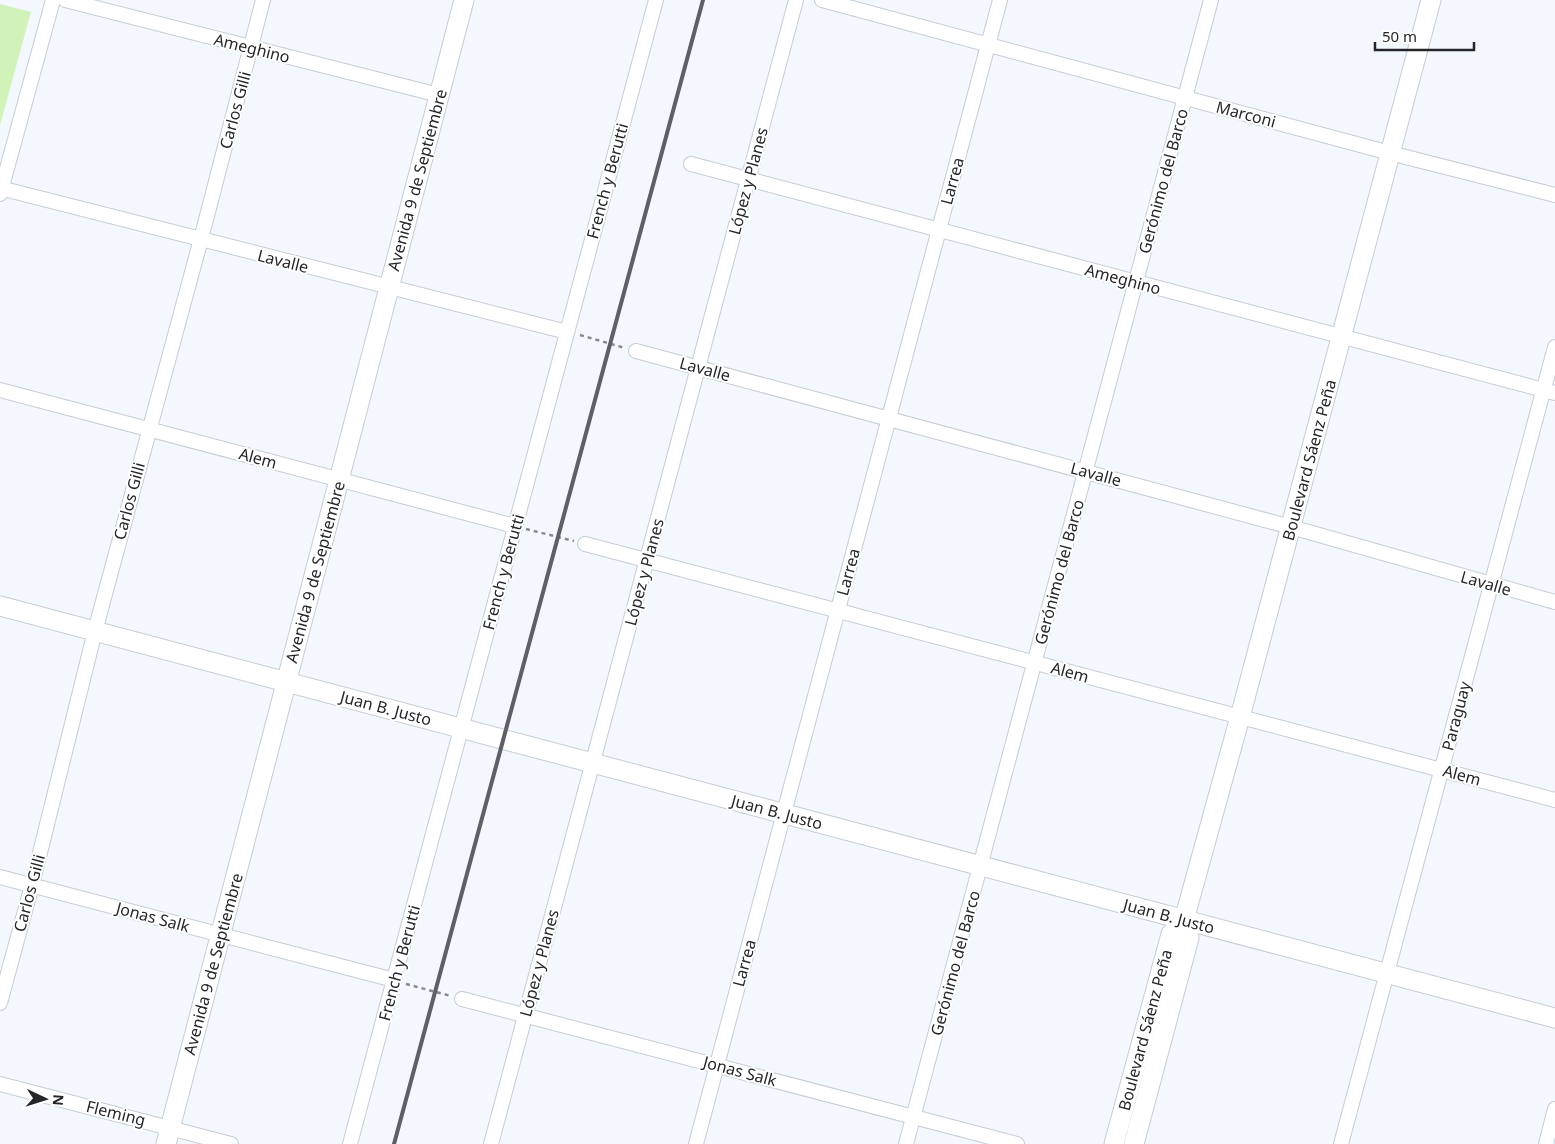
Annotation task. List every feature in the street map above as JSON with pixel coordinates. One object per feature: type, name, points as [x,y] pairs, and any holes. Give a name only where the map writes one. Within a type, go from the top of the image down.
[{"type":"street","points":[[1,190],[53,0]]},
{"type":"street","name":"Ameghino","points":[[65,0],[439,94]]},
{"type":"street","name":"Carlos Gilli","points":[[0,1003],[32,885],[95,631],[148,429],[201,240],[263,0]]},
{"type":"street","name":"Avenida 9 de Septiembre","points":[[169,1136],[464,0]]},
{"type":"street","name":"French y Berutti","points":[[350,1144],[656,0]]},
{"type":"street","name":"López y Planes","points":[[491,1144],[796,0]]},
{"type":"street","name":"Marconi","points":[[822,0],[1390,153],[1555,195]]},
{"type":"street","name":"Larrea","points":[[696,1144],[1000,0]]},
{"type":"street","name":"Gerónimo del Barco","points":[[906,1144],[1211,0]]},
{"type":"street","name":"Boulevard Sáenz Peña","points":[[1114,1144],[1171,934],[1184,920],[1342,338],[1431,0]]},
{"type":"street","name":"Ameghino","points":[[691,164],[1549,392]]},
{"type":"street","name":"Lavalle","points":[[1,190],[567,332]]},
{"type":"street","name":"Paraguay","points":[[1341,1144],[1490,584],[1549,392],[1555,347]]},
{"type":"street","name":"Lavalle","points":[[636,351],[888,420],[1086,471],[1555,602]]},
{"type":"street","name":"Alem","points":[[0,390],[515,526]]},
{"type":"street","name":"Alem","points":[[585,544],[1555,800]]},
{"type":"street","name":"Juan B. Justo","points":[[0,606],[1555,1018]]},
{"type":"street","name":"Jonas Salk","points":[[0,877],[394,980]]},
{"type":"street","name":"Boulevard Sáenz Peña","points":[[1134,1144],[1189,938],[1184,920]]},
{"type":"street","name":"Jonas Salk","points":[[462,999],[1017,1144]]},
{"type":"street","name":"Fleming","points":[[0,1084],[169,1136],[231,1144]]},
{"type":"street","points":[[1546,1144],[1555,1109]]},
{"type":"path","points":[[567,332],[636,351]]},
{"type":"path","points":[[515,526],[585,544]]},
{"type":"path","points":[[394,980],[462,999]]},
{"type":"green space","points":[[0,4],[31,12],[0,125]]},
{"type":"railway","points":[[394,1144],[703,0]]}]
